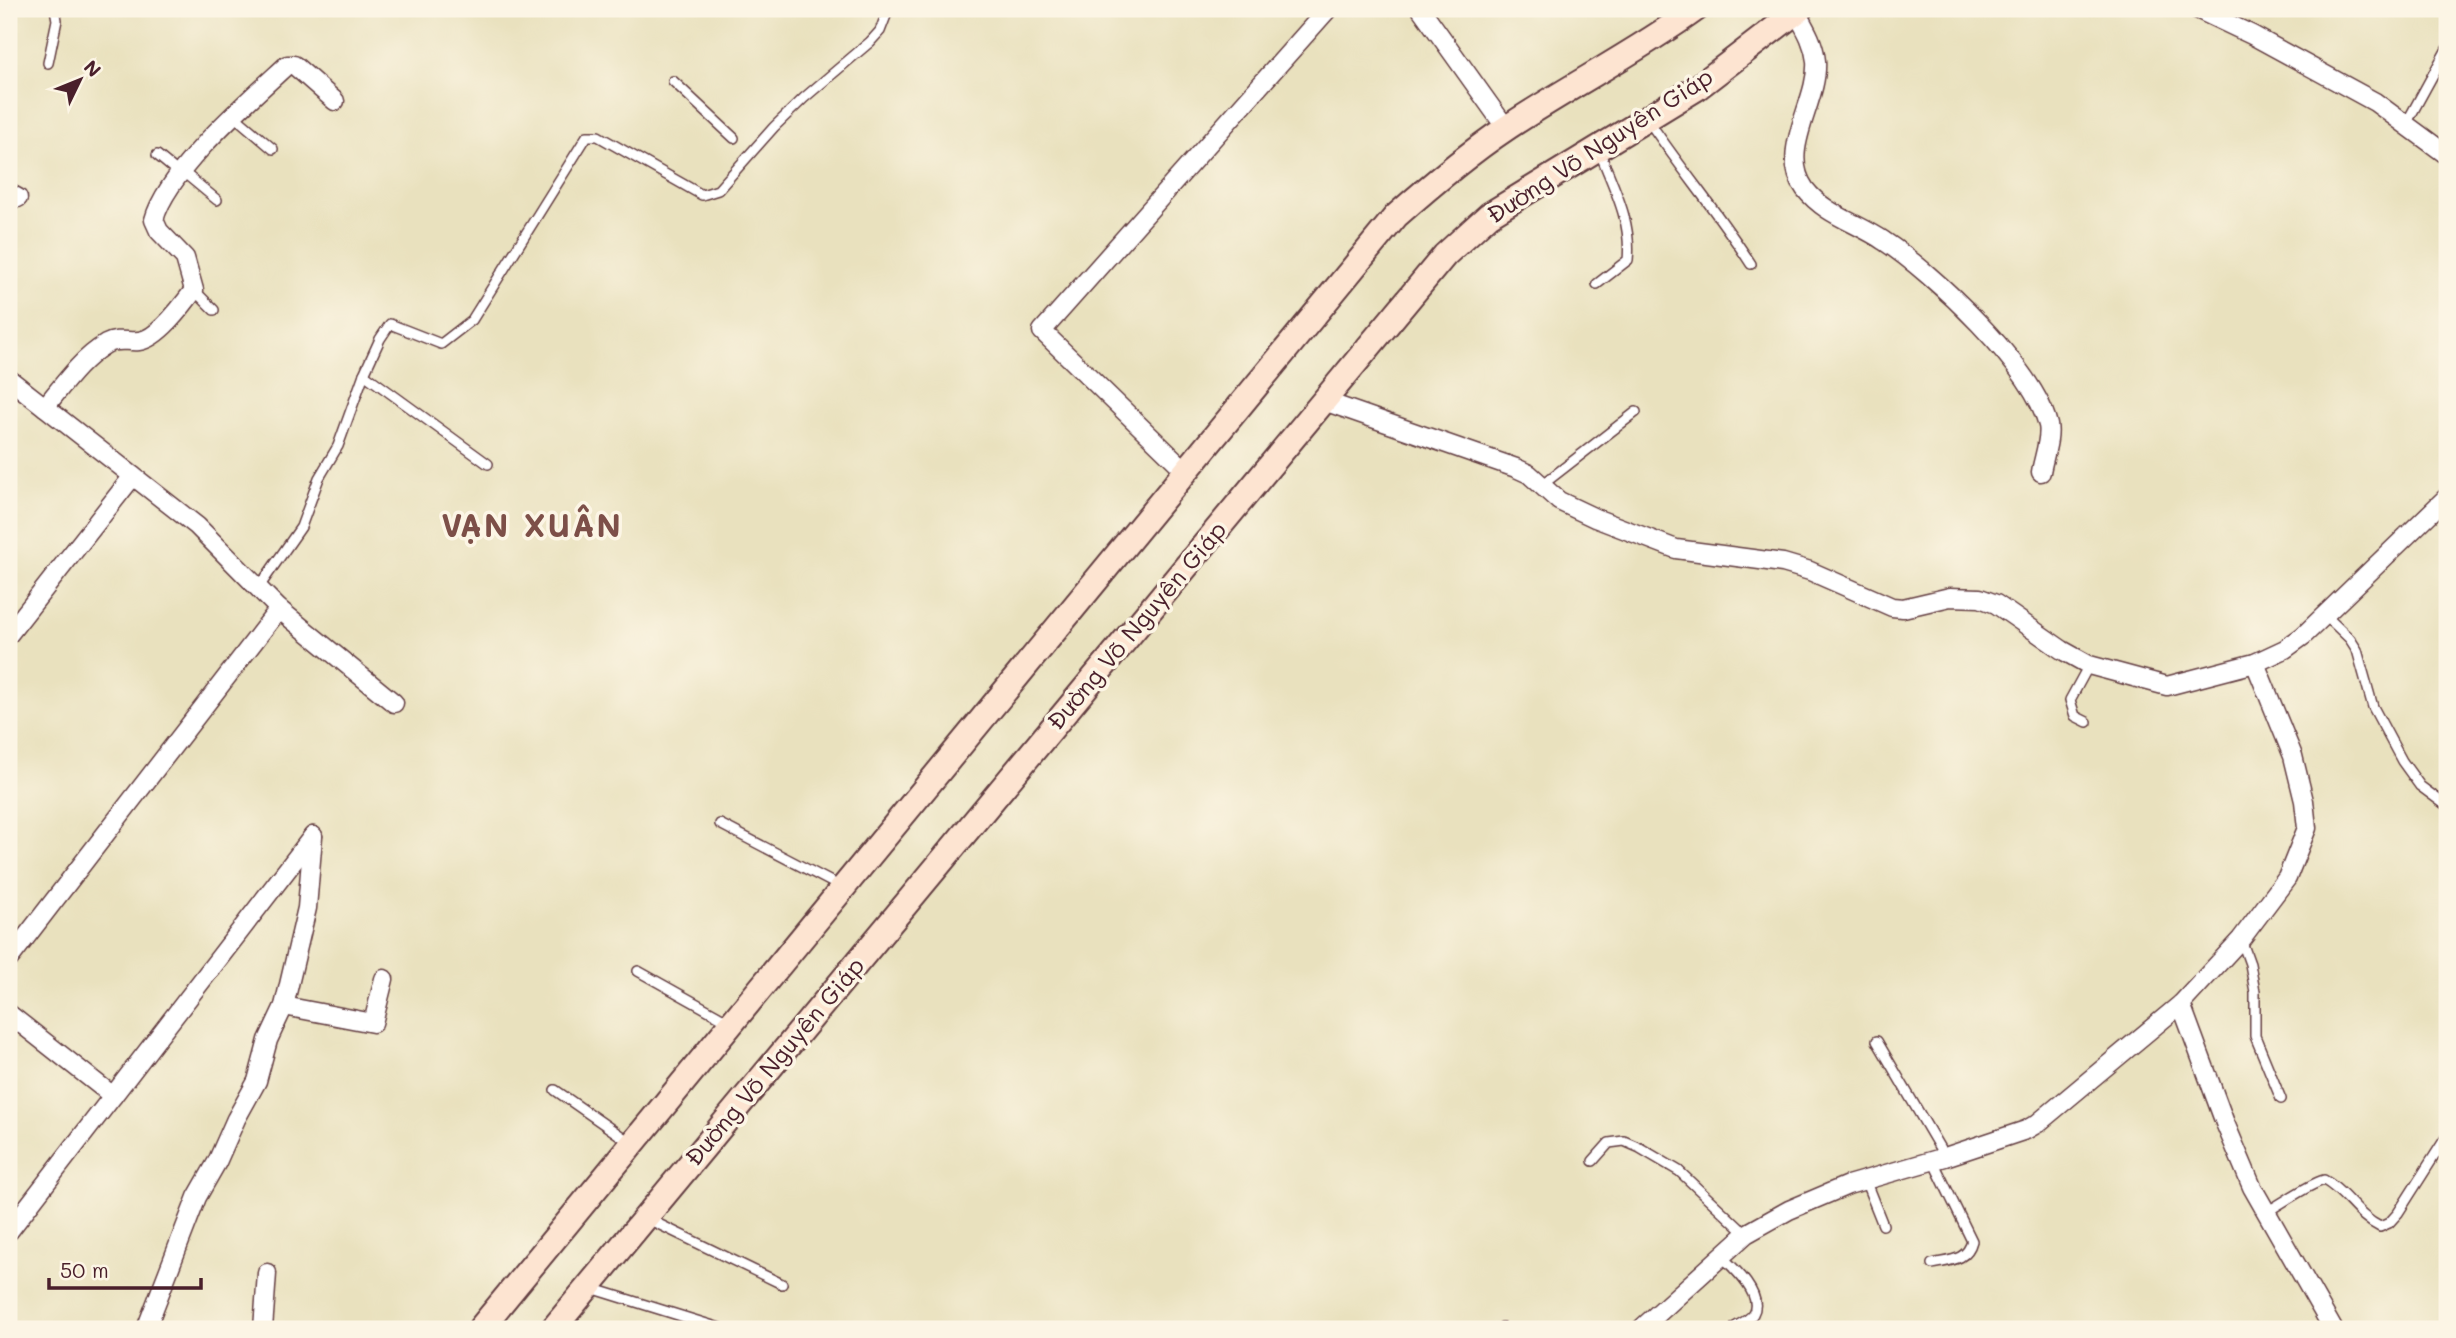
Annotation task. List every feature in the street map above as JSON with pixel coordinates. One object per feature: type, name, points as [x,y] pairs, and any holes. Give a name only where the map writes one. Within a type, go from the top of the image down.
[{"type":"main road","points":[[480,1329],[1396,216],[1447,170],[1506,128],[1658,37],[1696,9]]},
{"type":"main road","name":"Đường Võ Nguyên Giáp","points":[[553,1329],[1445,255],[1489,215],[1697,88],[1798,10]]},
{"type":"street","points":[[1186,471],[1042,331],[1328,9]]},
{"type":"street","points":[[1421,9],[1506,128]]},
{"type":"street","points":[[2197,9],[2252,35],[2375,102],[2447,155]]},
{"type":"street","points":[[1798,10],[1812,40],[1816,62],[1815,84],[1797,142],[1797,171],[1803,186],[1816,202],[1840,218],[1883,239],[1916,264],[1955,299],[2021,374],[2049,427],[2041,472]]},
{"type":"street","points":[[45,407],[89,357],[108,343],[117,340],[142,341],[149,337],[179,311],[194,290],[185,258],[159,230],[154,220],[164,197],[181,173],[233,115],[287,65],[291,65],[335,101]]},
{"type":"street","points":[[9,379],[197,526],[279,609],[394,703]]},
{"type":"street","points":[[1324,401],[1516,468],[1529,474],[1559,501],[1676,549],[1783,563],[1810,571],[1892,607],[1903,608],[1950,597],[1980,598],[1996,604],[2062,650],[2089,665],[2167,686],[2255,663],[2285,649],[2303,636],[2447,497]]},
{"type":"street","points":[[9,635],[133,476]]},
{"type":"street","points":[[9,959],[279,609]]},
{"type":"street","points":[[1641,1329],[1746,1234],[1789,1210],[1866,1180],[1939,1159],[2026,1130],[2038,1123],[2180,1004],[2241,939],[2287,878],[2307,828],[2304,801],[2293,757],[2255,663]]},
{"type":"street","points":[[9,1231],[313,836],[307,908],[284,1006],[268,1040],[257,1081],[197,1197],[146,1329]]},
{"type":"street","points":[[284,1006],[373,1023],[384,979]]},
{"type":"street","points":[[2180,1004],[2252,1187],[2333,1329]]},
{"type":"street","points":[[9,1014],[113,1096]]},
{"type":"street","points":[[263,1329],[267,1273]]},
{"type":"lane","points":[[48,63],[57,20],[55,9]]},
{"type":"lane","points":[[259,587],[301,527],[319,478],[338,446],[364,374],[390,324],[441,344],[472,320],[587,136],[598,136],[702,195],[718,190],[774,127],[870,42],[880,31],[887,13]]},
{"type":"lane","points":[[2406,124],[2447,49]]},
{"type":"lane","points":[[673,81],[734,138]]},
{"type":"lane","points":[[233,115],[273,149]]},
{"type":"lane","points":[[1647,118],[1677,163],[1719,214],[1751,264]]},
{"type":"lane","points":[[1597,284],[1628,260],[1630,239],[1626,220],[1598,149]]},
{"type":"lane","points":[[157,155],[217,200]]},
{"type":"lane","points":[[194,290],[214,310]]},
{"type":"lane","points":[[364,374],[488,464]]},
{"type":"lane","points":[[1542,485],[1636,412]]},
{"type":"lane","points":[[2325,615],[2350,639],[2357,650],[2373,707],[2402,761],[2420,786],[2447,806]]},
{"type":"lane","points":[[2087,722],[2075,716],[2070,700],[2089,665]]},
{"type":"lane","points":[[720,824],[843,888]]},
{"type":"lane","points":[[2241,939],[2250,964],[2255,992],[2255,1036],[2281,1099]]},
{"type":"lane","points":[[638,971],[732,1023]]},
{"type":"lane","points":[[1877,1041],[1939,1159],[1972,1241],[1970,1252],[1962,1258],[1932,1264]]},
{"type":"lane","points":[[555,1090],[632,1144]]},
{"type":"lane","points":[[2266,1212],[2313,1183],[2324,1180],[2335,1186],[2370,1222],[2380,1227],[2389,1223],[2447,1136]]},
{"type":"lane","points":[[1593,1161],[1609,1143],[1624,1141],[1640,1148],[1679,1171],[1746,1234]]},
{"type":"lane","points":[[1866,1180],[1883,1225]]},
{"type":"lane","points":[[645,1218],[782,1284]]},
{"type":"lane","points":[[1722,1256],[1743,1277],[1752,1293],[1755,1308],[1752,1317],[1735,1327]]},
{"type":"lane","points":[[588,1287],[723,1329]]},
{"type":"district","name":"VẠN XUÂN","points":[[532,526]]}]
